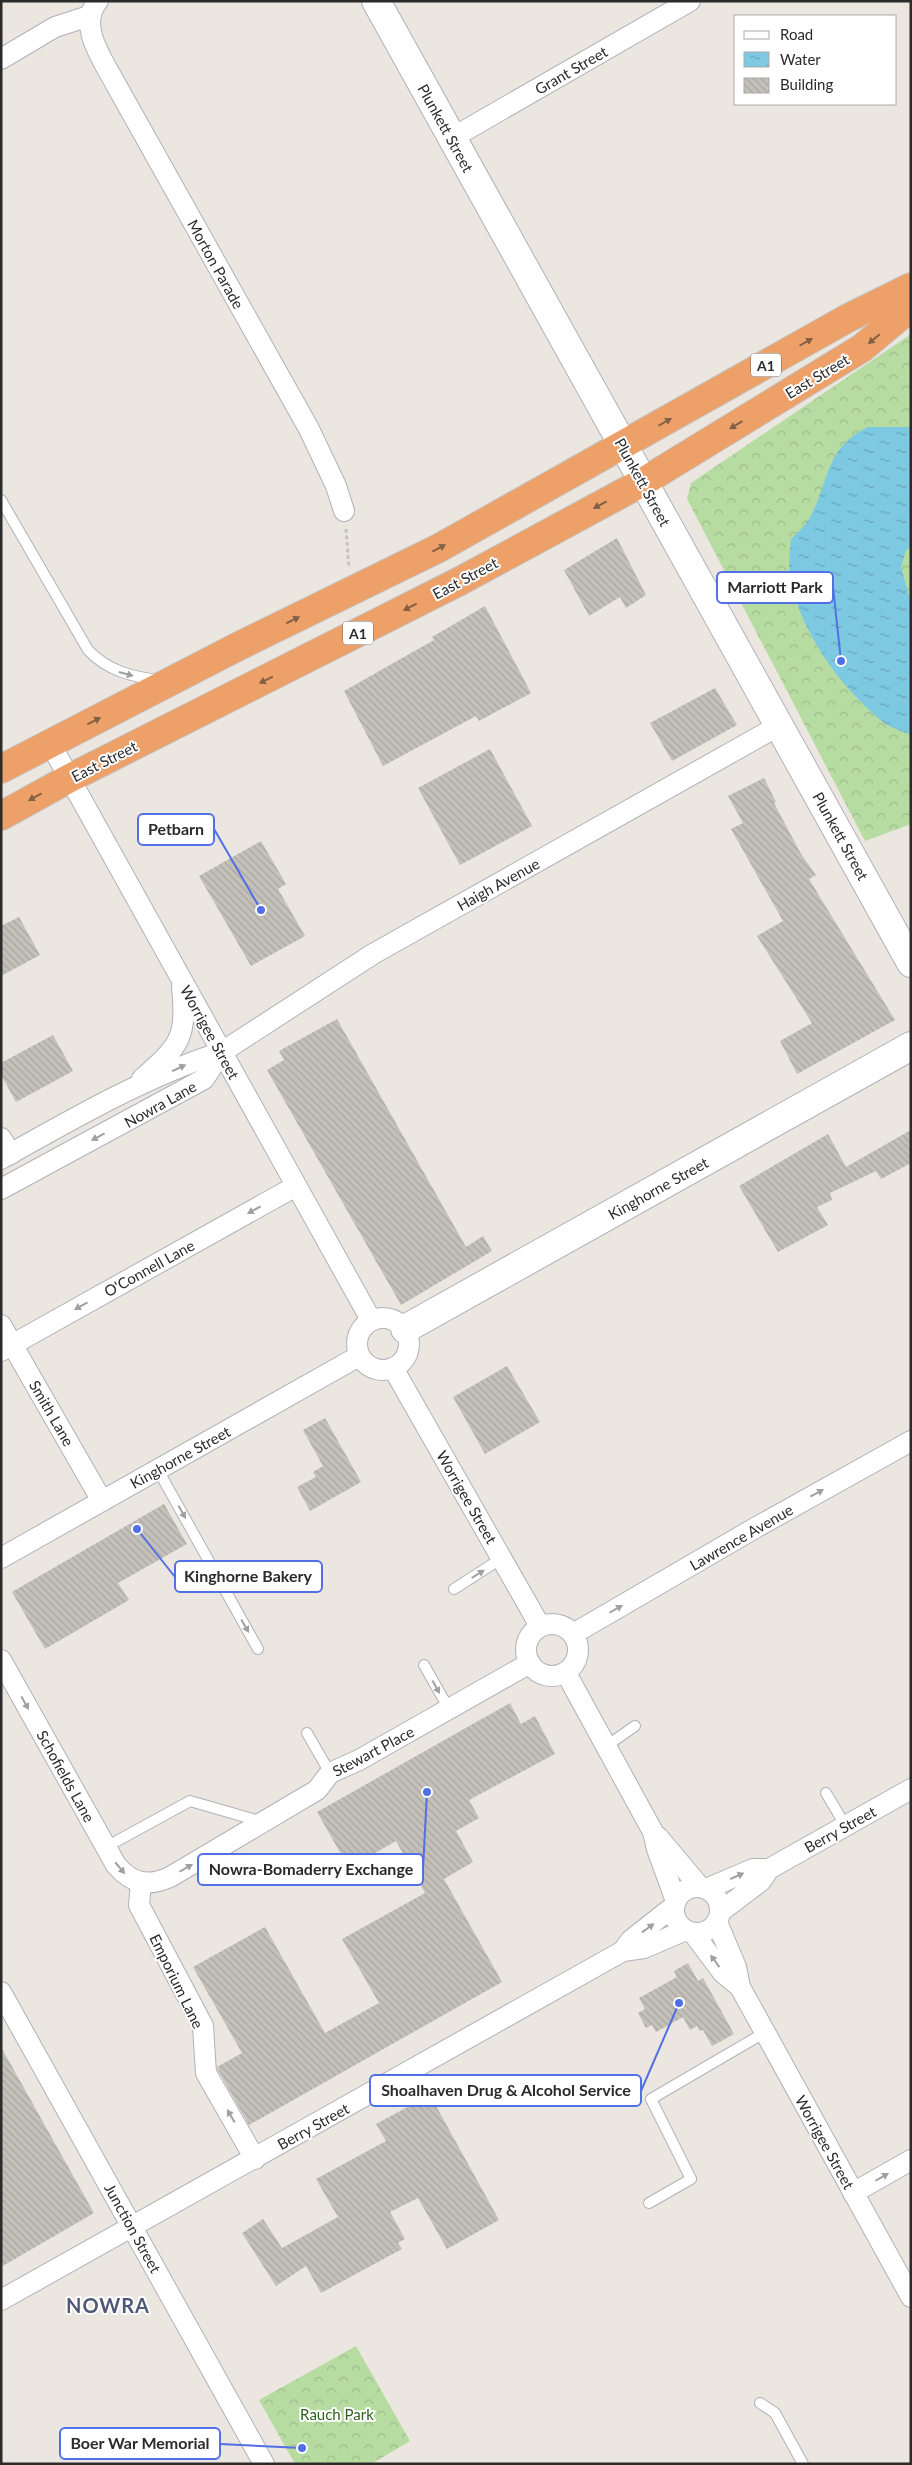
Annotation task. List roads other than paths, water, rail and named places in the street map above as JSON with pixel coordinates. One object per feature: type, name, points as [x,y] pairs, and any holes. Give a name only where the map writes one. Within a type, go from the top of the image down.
[{"type":"highway","name":"A1","points":[[1,769],[171,681],[439,548],[848,318],[911,287]]},
{"type":"highway","name":"East Street","points":[[1,816],[70,778],[460,581],[643,482],[862,348],[911,307]]},
{"type":"street","name":"Plunkett Street","points":[[376,1],[911,963]]},
{"type":"street","name":"Grant Street","points":[[452,138],[690,1]]},
{"type":"street","name":"Morton Parade","points":[[1,59],[56,27],[94,9]]},
{"type":"street","name":"Morton Parade","points":[[94,9],[90,28],[96,46],[115,84],[309,430],[336,486],[344,511]]},
{"type":"street","name":"Haigh Avenue","points":[[222,1052],[373,954],[780,725]]},
{"type":"street","name":"Worrigee Street","points":[[50,743],[371,1320]]},
{"type":"street","name":"Nowra Lane","points":[[125,1093],[177,1044],[184,1029],[185,1014],[181,979]]},
{"type":"street","name":"Kinghorne Street","points":[[405,1329],[911,1046]]},
{"type":"street","name":"Nowra Lane","points":[[4,1155],[194,1060],[222,1052]]},
{"type":"street","name":"Nowra Lane","points":[[1,1189],[204,1079],[222,1052]]},
{"type":"street","name":"Nowra Lane","points":[[4,1155],[73,1150]]},
{"type":"street","name":"O'Connell Lane","points":[[7,1348],[296,1186]]},
{"type":"street","points":[[378,1318],[393,1319],[405,1329],[409,1344],[408,1351],[405,1358],[393,1368],[378,1370],[370,1367],[359,1356],[356,1342],[360,1329],[371,1320],[378,1318]]},
{"type":"street","name":"Smith Lane","points":[[1,1325],[7,1348],[102,1500]]},
{"type":"street","name":"Kinghorne Street","points":[[1,1558],[359,1356]]},
{"type":"street","name":"Worrigee Street","points":[[393,1368],[540,1626]]},
{"type":"street","name":"Lawrence Avenue","points":[[573,1634],[911,1441]]},
{"type":"street","points":[[554,1623],[562,1625],[573,1634],[579,1650],[577,1659],[566,1672],[550,1676],[542,1674],[530,1663],[526,1650],[527,1643],[534,1630],[540,1626],[554,1623]]},
{"type":"street","name":"Schofields Lane","points":[[1,1660],[106,1846],[121,1870],[141,1884]]},
{"type":"street","name":"Stewart Place","points":[[141,1884],[156,1882],[170,1877],[317,1790],[330,1773],[360,1760],[530,1663]]},
{"type":"street","points":[[566,1672],[605,1747],[653,1832],[675,1904],[676,1918],[689,1931],[704,1932],[718,1917],[716,1898],[703,1888],[666,1844],[653,1832]]},
{"type":"street","name":"Berry Street","points":[[718,1917],[761,1881],[769,1869],[911,1789]]},
{"type":"street","name":"Berry Street","points":[[703,1888],[753,1869],[769,1869]]},
{"type":"street","name":"Emporium Lane","points":[[141,1884],[139,1905],[202,2026],[206,2073],[255,2159]]},
{"type":"street","points":[[675,1904],[686,1890],[703,1888]]},
{"type":"street","name":"Berry Street","points":[[623,1951],[631,1940],[675,1904]]},
{"type":"street","name":"Worrigee Street","points":[[718,1917],[736,1968],[740,1987],[911,2297]]},
{"type":"street","name":"Worrigee Street","points":[[689,1931],[723,1973],[740,1987]]},
{"type":"street","name":"Berry Street","points":[[1,2300],[623,1951],[644,1948],[689,1931]]},
{"type":"street","name":"Junction Street","points":[[1,1992],[264,2464]]},
{"type":"street","points":[[853,2193],[911,2160]]},
{"type":"lane","points":[[1,500],[88,650],[97,660],[122,673],[171,681]]},
{"type":"lane","points":[[158,1470],[258,1649]]},
{"type":"lane","points":[[454,1589],[502,1558]]},
{"type":"lane","points":[[424,1664],[449,1709]]},
{"type":"lane","points":[[605,1747],[635,1726]]},
{"type":"lane","points":[[307,1733],[330,1773]]},
{"type":"lane","points":[[826,1793],[846,1825]]},
{"type":"lane","points":[[106,1846],[190,1801],[264,1822]]},
{"type":"lane","points":[[648,2203],[691,2180],[651,2099],[764,2033]]},
{"type":"lane","points":[[760,2403],[775,2413],[803,2464]]},
{"type":"water","points":[[868,427],[911,427],[911,547],[906,550],[901,567],[911,603],[911,735],[883,722],[867,708],[837,675],[812,638],[795,598],[790,577],[791,539],[809,519],[830,467],[843,445],[854,435]]},
{"type":"place","name":"Marriott Park","points":[[841,661]]},
{"type":"place","name":"Petbarn","points":[[261,910]]},
{"type":"place","name":"Kinghorne Bakery","points":[[137,1529]]},
{"type":"place","name":"Nowra-Bomaderry Exchange","points":[[427,1792]]},
{"type":"place","name":"Shoalhaven Drug & Alcohol Service","points":[[679,2003]]},
{"type":"place","name":"Boer War Memorial","points":[[302,2448]]},
{"type":"district","name":"NOWRA","points":[[108,2305]]},
{"type":"park label","name":"Rauch Park","points":[[337,2414]]}]
